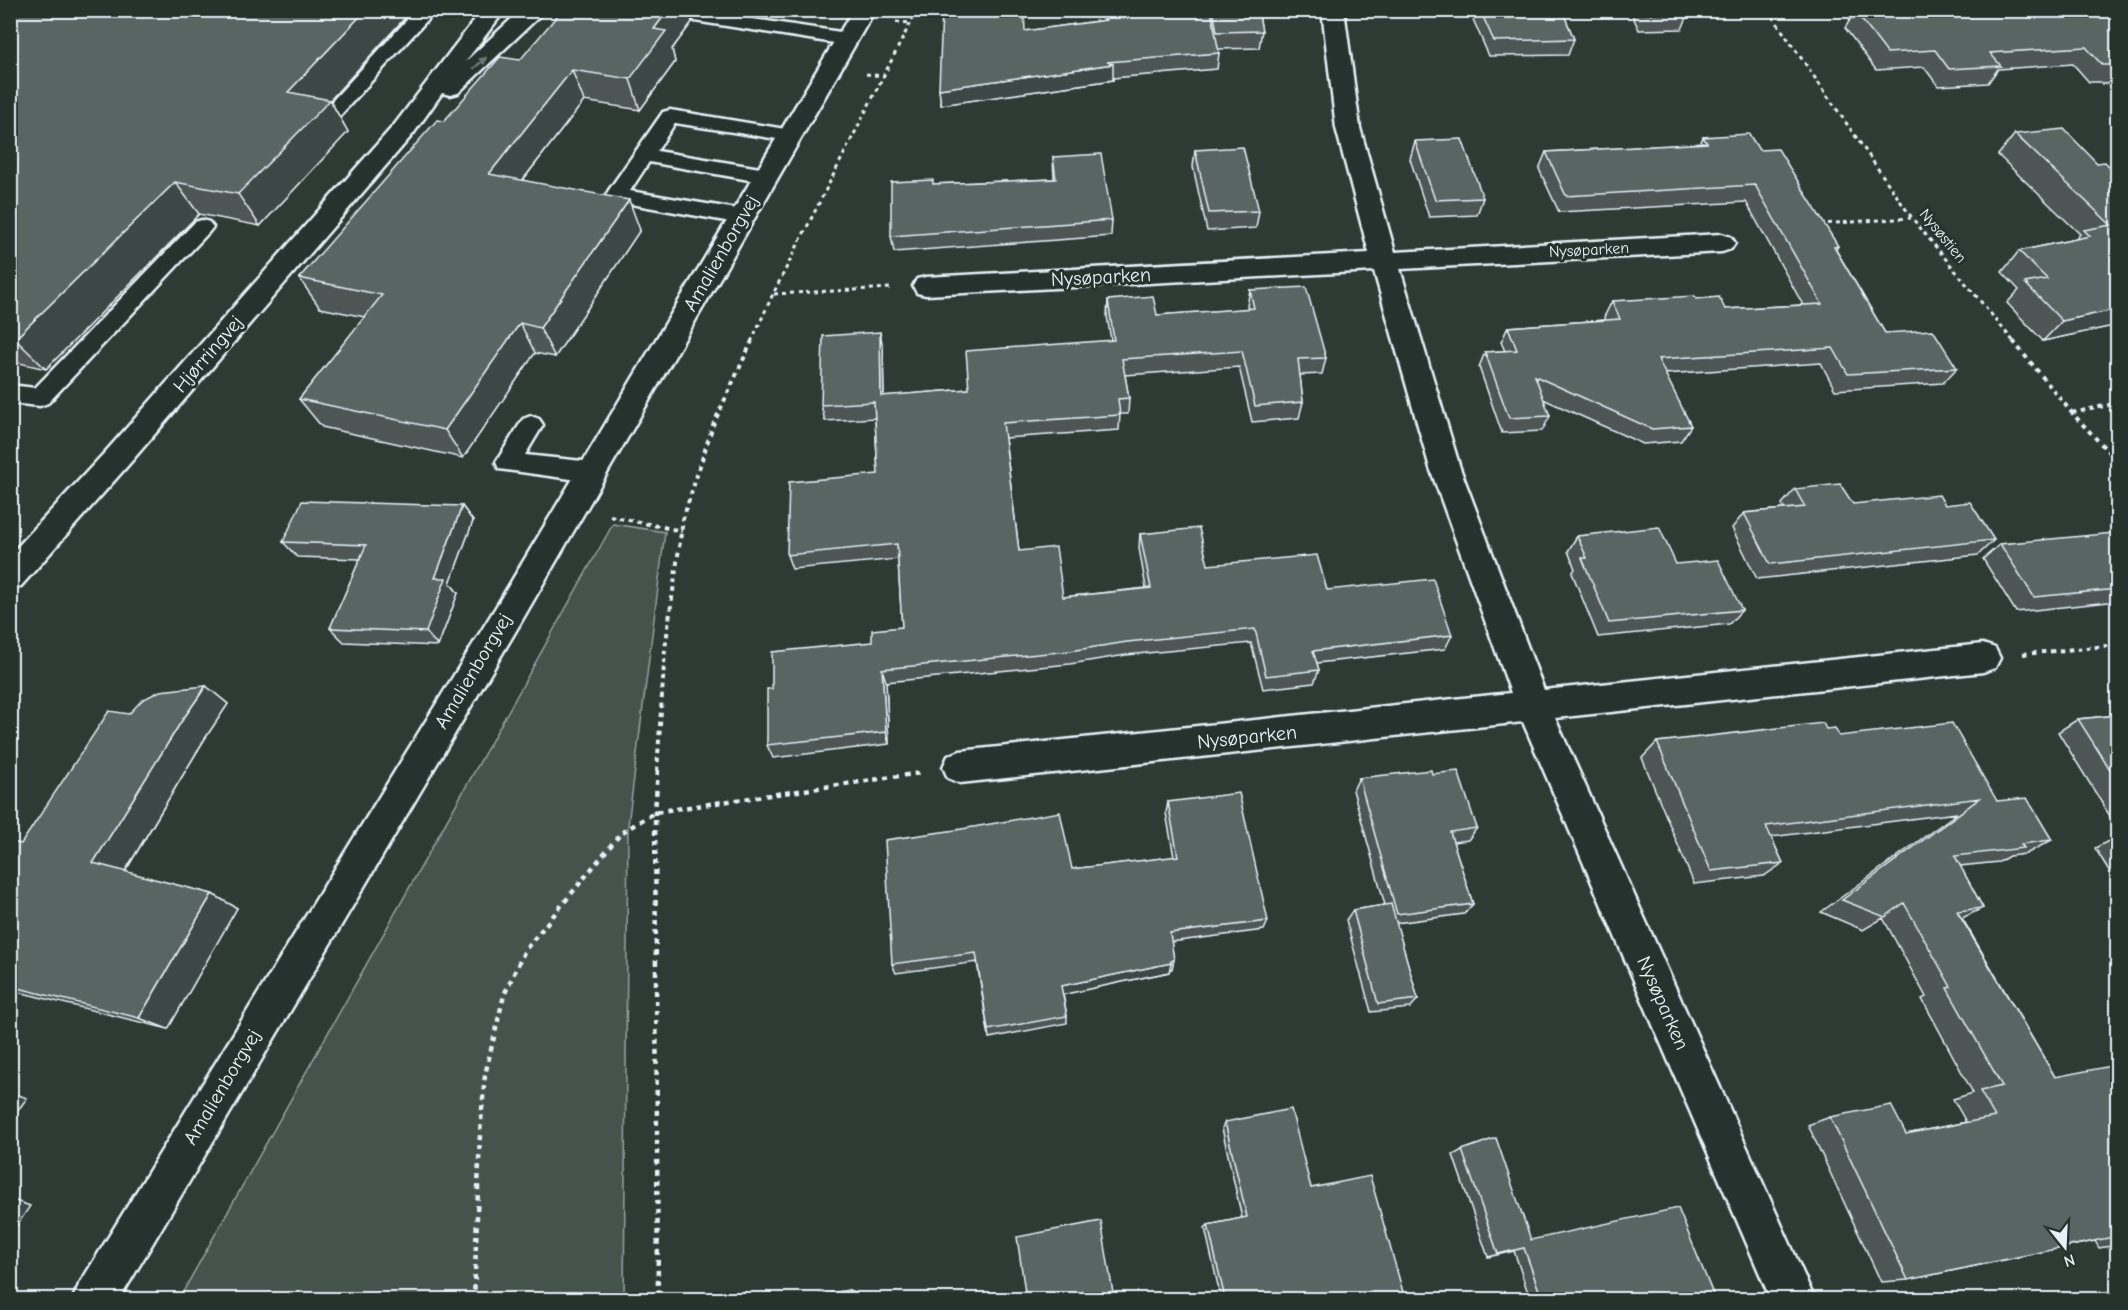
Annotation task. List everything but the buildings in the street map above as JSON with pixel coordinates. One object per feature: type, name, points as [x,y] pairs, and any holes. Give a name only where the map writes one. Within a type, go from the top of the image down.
[{"type":"street","name":"Hjørringvej","points":[[10,577],[119,456],[404,129],[494,10]]},
{"type":"street","name":"Hjørringvej","points":[[404,129],[490,54],[535,10]]},
{"type":"street","name":"Amalienborgvej","points":[[94,1299],[571,508],[790,135],[851,25],[864,10]]},
{"type":"street","name":"Nysøparken","points":[[1333,10],[1348,128],[1384,261],[1445,468],[1533,706],[1792,1299]]},
{"type":"street","name":"Nysøparken","points":[[926,286],[1722,243]]},
{"type":"street","name":"Nysøparken","points":[[960,767],[1983,658]]},
{"type":"lane","points":[[330,116],[427,10]]},
{"type":"lane","points":[[704,10],[701,17],[851,25]]},
{"type":"lane","points":[[742,217],[616,195],[670,116],[790,135]]},
{"type":"lane","points":[[644,155],[766,176]]},
{"type":"lane","points":[[10,394],[40,397],[202,227]]},
{"type":"lane","points":[[531,425],[508,462],[592,472]]},
{"type":"path","points":[[658,1299],[655,812],[665,650],[682,531],[713,425],[773,294],[917,10]]},
{"type":"path","points":[[1769,12],[1799,10]]},
{"type":"path","name":"Nysøstien","points":[[1769,12],[1912,218],[2072,413],[2118,462]]},
{"type":"path","points":[[1810,225],[1912,218]]},
{"type":"path","points":[[773,294],[926,286]]},
{"type":"path","points":[[2072,413],[2118,403]]},
{"type":"path","points":[[571,508],[682,531]]},
{"type":"path","points":[[1983,658],[2118,645]]},
{"type":"path","points":[[474,1299],[480,1133],[485,1075],[504,995],[525,950],[621,833],[655,812],[960,767]]},
{"type":"shaded area","points":[[613,524],[665,532],[628,825],[624,1299],[179,1299]]}]
